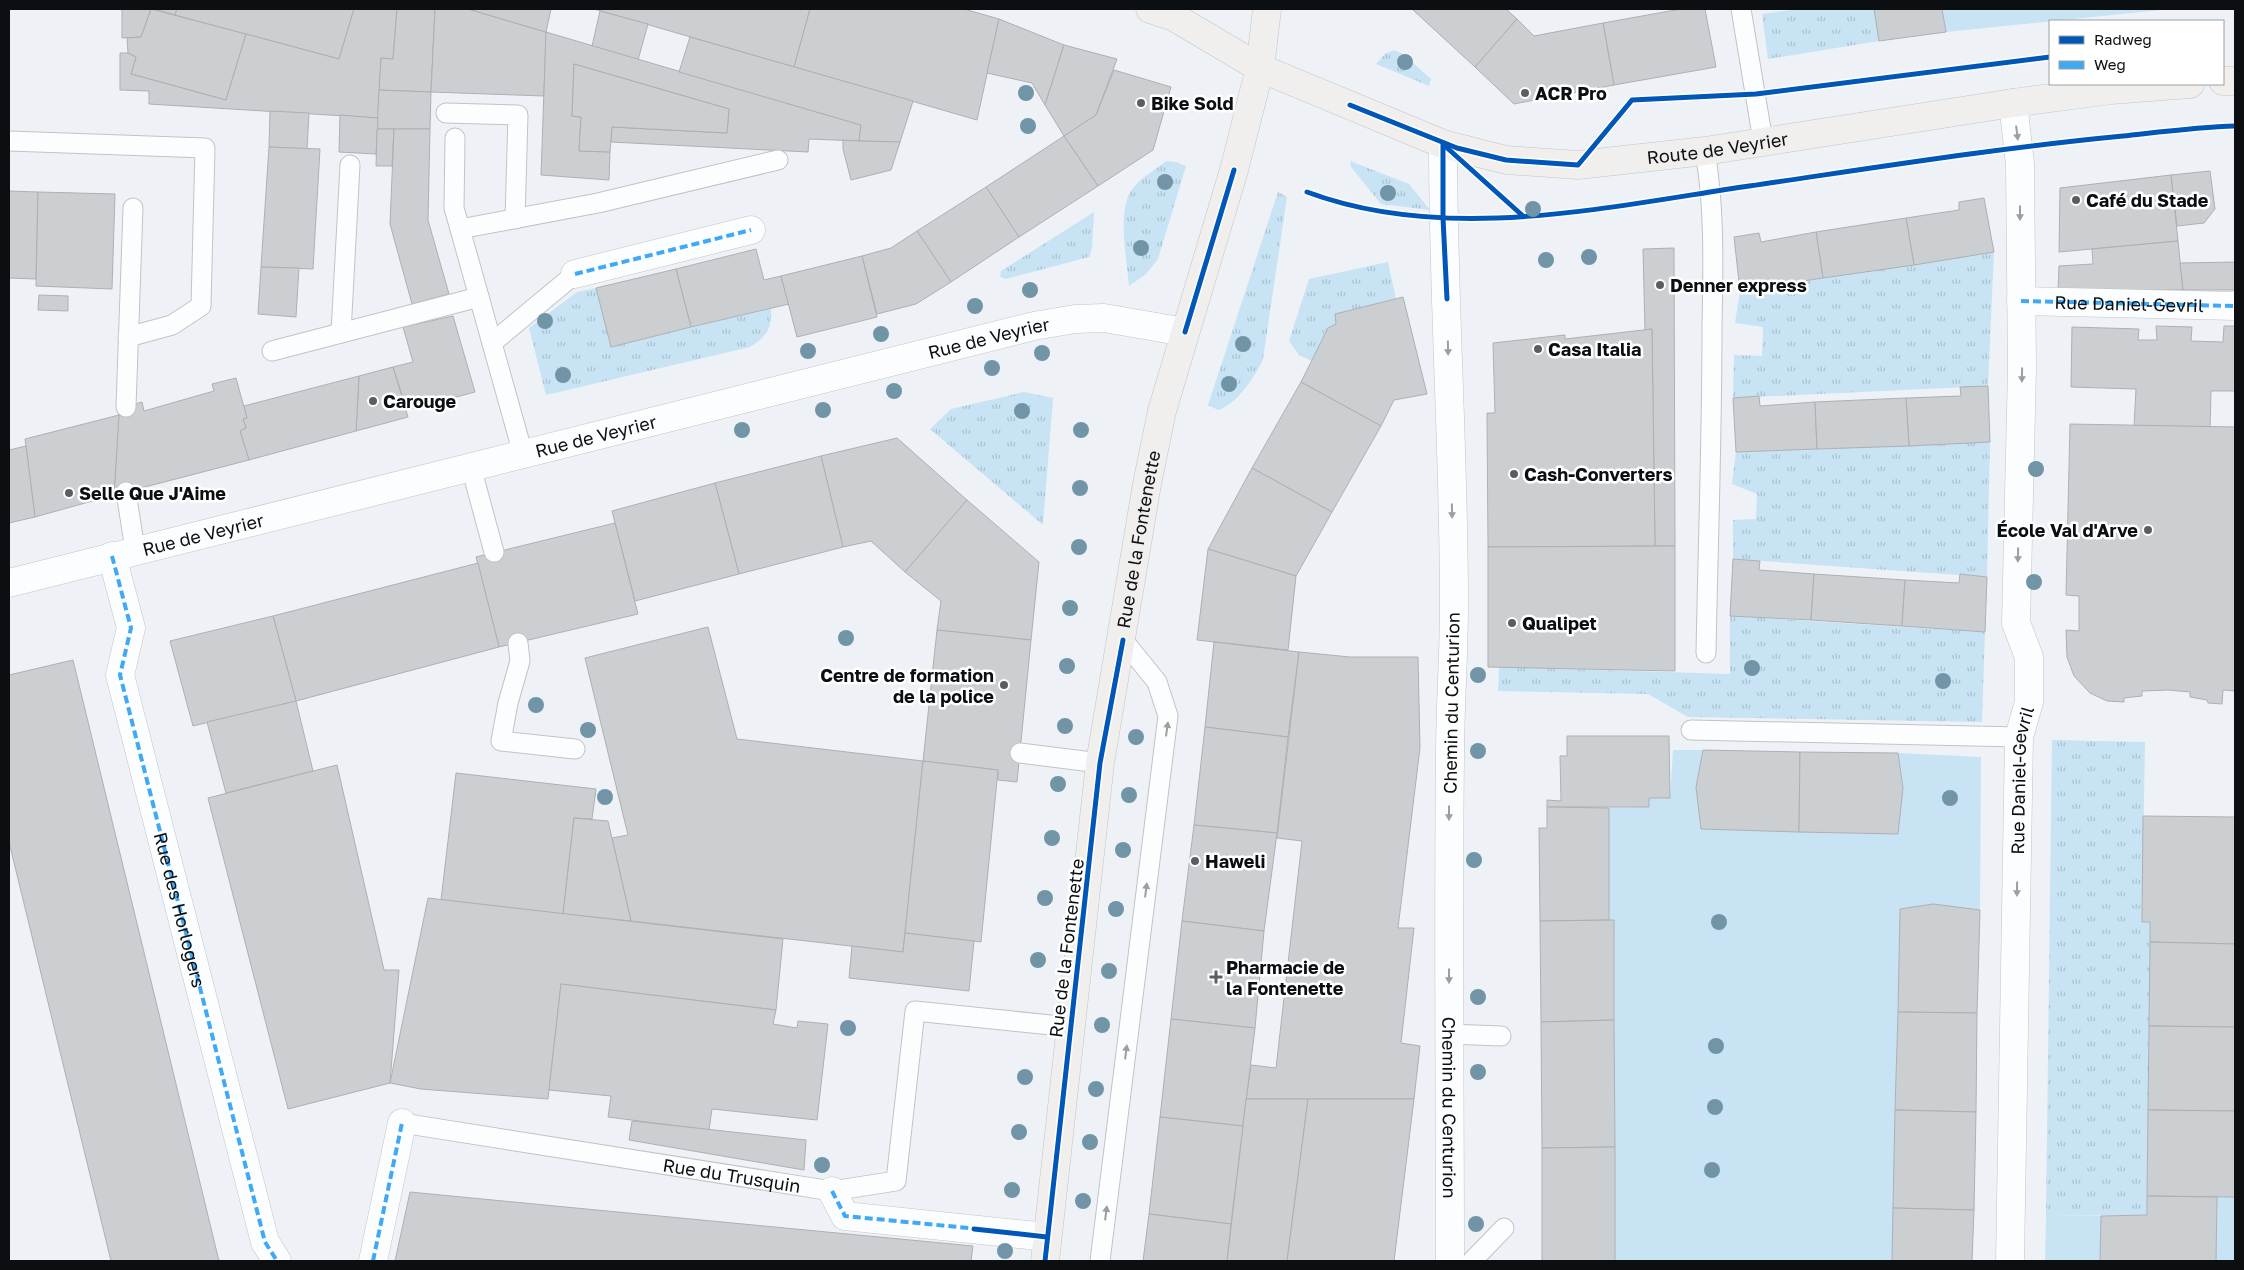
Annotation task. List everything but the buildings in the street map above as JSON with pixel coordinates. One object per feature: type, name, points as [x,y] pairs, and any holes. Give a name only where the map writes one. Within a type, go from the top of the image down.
[{"type":"main road","name":"Route de Veyrier","points":[[1150,9],[1174,17],[1260,68],[1443,144],[1506,160],[1578,165],[1705,151],[1763,140],[2013,103],[2111,90],[2177,85]]},
{"type":"main road","name":"Rue de la Fontenette","points":[[1046,1249],[1100,763],[1123,640],[1153,454],[1162,411],[1231,177],[1260,68],[1267,9]]},
{"type":"street","name":"Rue Daniel-Gevril","points":[[2010,1261],[2019,737],[2029,702],[2029,657],[2016,623],[2022,368],[2020,164],[2013,103]]},
{"type":"street","name":"Chemin du Centurion","points":[[1443,144],[1443,218],[1447,299],[1454,606],[1450,716],[1450,1261]]},
{"type":"street","points":[[575,274],[751,230]]},
{"type":"street","name":"Rue Daniel-Gevril","points":[[2021,301],[2235,306]]},
{"type":"street","name":"Rue de Veyrier","points":[[9,583],[123,553],[1060,322],[1104,318],[1185,332]]},
{"type":"street","name":"Rue des Horlogers","points":[[123,553],[131,628],[120,675],[265,1242],[277,1261]]},
{"type":"street","points":[[373,1261],[402,1123]]},
{"type":"street","points":[[832,1191],[845,1216],[1046,1249]]},
{"type":"lane","points":[[1741,9],[1763,140]]},
{"type":"lane","points":[[446,113],[518,115],[515,219]]},
{"type":"lane","points":[[455,138],[454,208],[523,454]]},
{"type":"lane","points":[[9,141],[205,148],[201,306],[172,325],[128,337]]},
{"type":"lane","points":[[1705,151],[1712,192],[1713,213],[1712,381],[1706,653]]},
{"type":"lane","points":[[460,229],[598,203],[778,160]]},
{"type":"lane","points":[[341,333],[350,165]]},
{"type":"lane","points":[[126,407],[133,208]]},
{"type":"lane","points":[[492,343],[575,274]]},
{"type":"lane","points":[[272,351],[479,297]]},
{"type":"lane","points":[[471,467],[494,552]]},
{"type":"lane","points":[[123,553],[126,492]]},
{"type":"lane","points":[[1100,1261],[1168,716],[1156,682],[1123,640]]},
{"type":"lane","points":[[518,643],[520,662],[500,702],[501,741],[575,749]]},
{"type":"lane","points":[[1691,730],[2019,737]]},
{"type":"lane","points":[[1020,753],[1100,763]]},
{"type":"lane","name":"Rue du Trusquin","points":[[402,1123],[832,1191],[896,1180],[915,1011],[1070,1027]]},
{"type":"lane","points":[[1449,1034],[1501,1036]]},
{"type":"lane","points":[[1472,1261],[1504,1228]]},
{"type":"green space","points":[[1799,9],[1874,9],[1879,41],[1768,59],[1762,14]]},
{"type":"green space","points":[[1942,9],[2170,9],[2049,20],[1946,32]]},
{"type":"green space","points":[[1394,50],[1403,54],[1431,79],[1429,86],[1376,64],[1385,54]]},
{"type":"green space","points":[[1166,161],[1186,166],[1158,259],[1146,274],[1129,286],[1124,237],[1124,211],[1127,200],[1131,191],[1138,183]]},
{"type":"green space","points":[[1350,161],[1409,184],[1430,210],[1381,204],[1351,167]]},
{"type":"green space","points":[[1278,192],[1287,197],[1263,359],[1245,389],[1232,402],[1218,410],[1208,405]]},
{"type":"green space","points":[[1094,212],[1092,248],[1089,257],[1006,279],[1000,277],[1001,271]]},
{"type":"green space","points":[[1994,252],[1988,386],[1733,398],[1734,355],[1762,356],[1763,327],[1735,323],[1740,291]]},
{"type":"green space","points":[[1388,262],[1396,299],[1335,314],[1336,324],[1312,361],[1299,355],[1289,341],[1309,279]]},
{"type":"green space","points":[[596,288],[611,347],[771,308],[771,321],[761,340],[750,347],[546,395],[529,328],[577,292]]},
{"type":"green space","points":[[1024,392],[1053,398],[1043,525],[930,429],[951,409]]},
{"type":"green space","points":[[1990,442],[1987,577],[1733,559],[1733,520],[1756,519],[1757,494],[1732,484],[1736,452]]},
{"type":"green space","points":[[1730,616],[1985,632],[1982,722],[1688,717],[1648,694],[1498,691],[1499,667],[1730,674]]},
{"type":"green space","points":[[2052,740],[2145,742],[2142,922],[2150,922],[2147,1215],[2046,1216]]},
{"type":"green space","points":[[1673,750],[1703,750],[1696,787],[1701,829],[1883,834],[1898,833],[1903,788],[1898,753],[1981,757],[1980,910],[1933,904],[1900,909],[1892,1261],[1615,1261],[1614,920],[1609,920],[1609,808],[1649,807],[1649,798],[1670,798]]},
{"type":"green space","points":[[2217,1197],[2235,1197],[2235,1261],[2216,1261]]},
{"type":"green space","points":[[2046,1216],[2101,1216],[2100,1261],[2045,1261]]},
{"type":"marked path","points":[[575,274],[751,230]]},
{"type":"marked path","points":[[2021,301],[2235,306]]},
{"type":"marked path","points":[[112,556],[131,628],[120,675],[265,1242],[277,1261]]},
{"type":"marked path","points":[[373,1261],[402,1123]]},
{"type":"marked path","points":[[832,1191],[845,1216],[979,1229]]},
{"type":"cycle path","points":[[1350,105],[1457,148],[1506,160],[1578,165],[1632,100],[1756,94],[2049,57]]},
{"type":"cycle path","points":[[1307,192],[1360,208],[1415,216],[1470,218],[1527,216],[1583,211],[2029,146],[2207,127],[2235,126]]},
{"type":"cycle path","points":[[1443,144],[1443,218],[1447,299]]},
{"type":"cycle path","points":[[1445,146],[1523,216]]},
{"type":"cycle path","points":[[1185,332],[1234,170]]},
{"type":"cycle path","points":[[1045,1261],[1100,763],[1123,640]]},
{"type":"cycle path","points":[[974,1229],[1047,1237]]},
{"type":"place","name":"ACR Pro","points":[[1525,93]]},
{"type":"place","name":"Bike Sold","points":[[1141,103]]},
{"type":"place","name":"Café du Stade","points":[[2076,200]]},
{"type":"place","name":"Denner express","points":[[1660,285]]},
{"type":"place","name":"Casa Italia","points":[[1538,349]]},
{"type":"place","name":"Carouge","points":[[373,401]]},
{"type":"place","name":"Cash-Converters","points":[[1514,474]]},
{"type":"place","name":"Selle Que J'Aime","points":[[69,493]]},
{"type":"place","name":"École Val d'Arve","points":[[2148,530]]},
{"type":"place","name":"Qualipet","points":[[1512,623]]},
{"type":"place","name":"Centre de formation de la police","points":[[1004,685]]},
{"type":"place","name":"Haweli","points":[[1195,861]]},
{"type":"place","name":"Pharmacie de la Fontenette","points":[[1216,977]]}]
